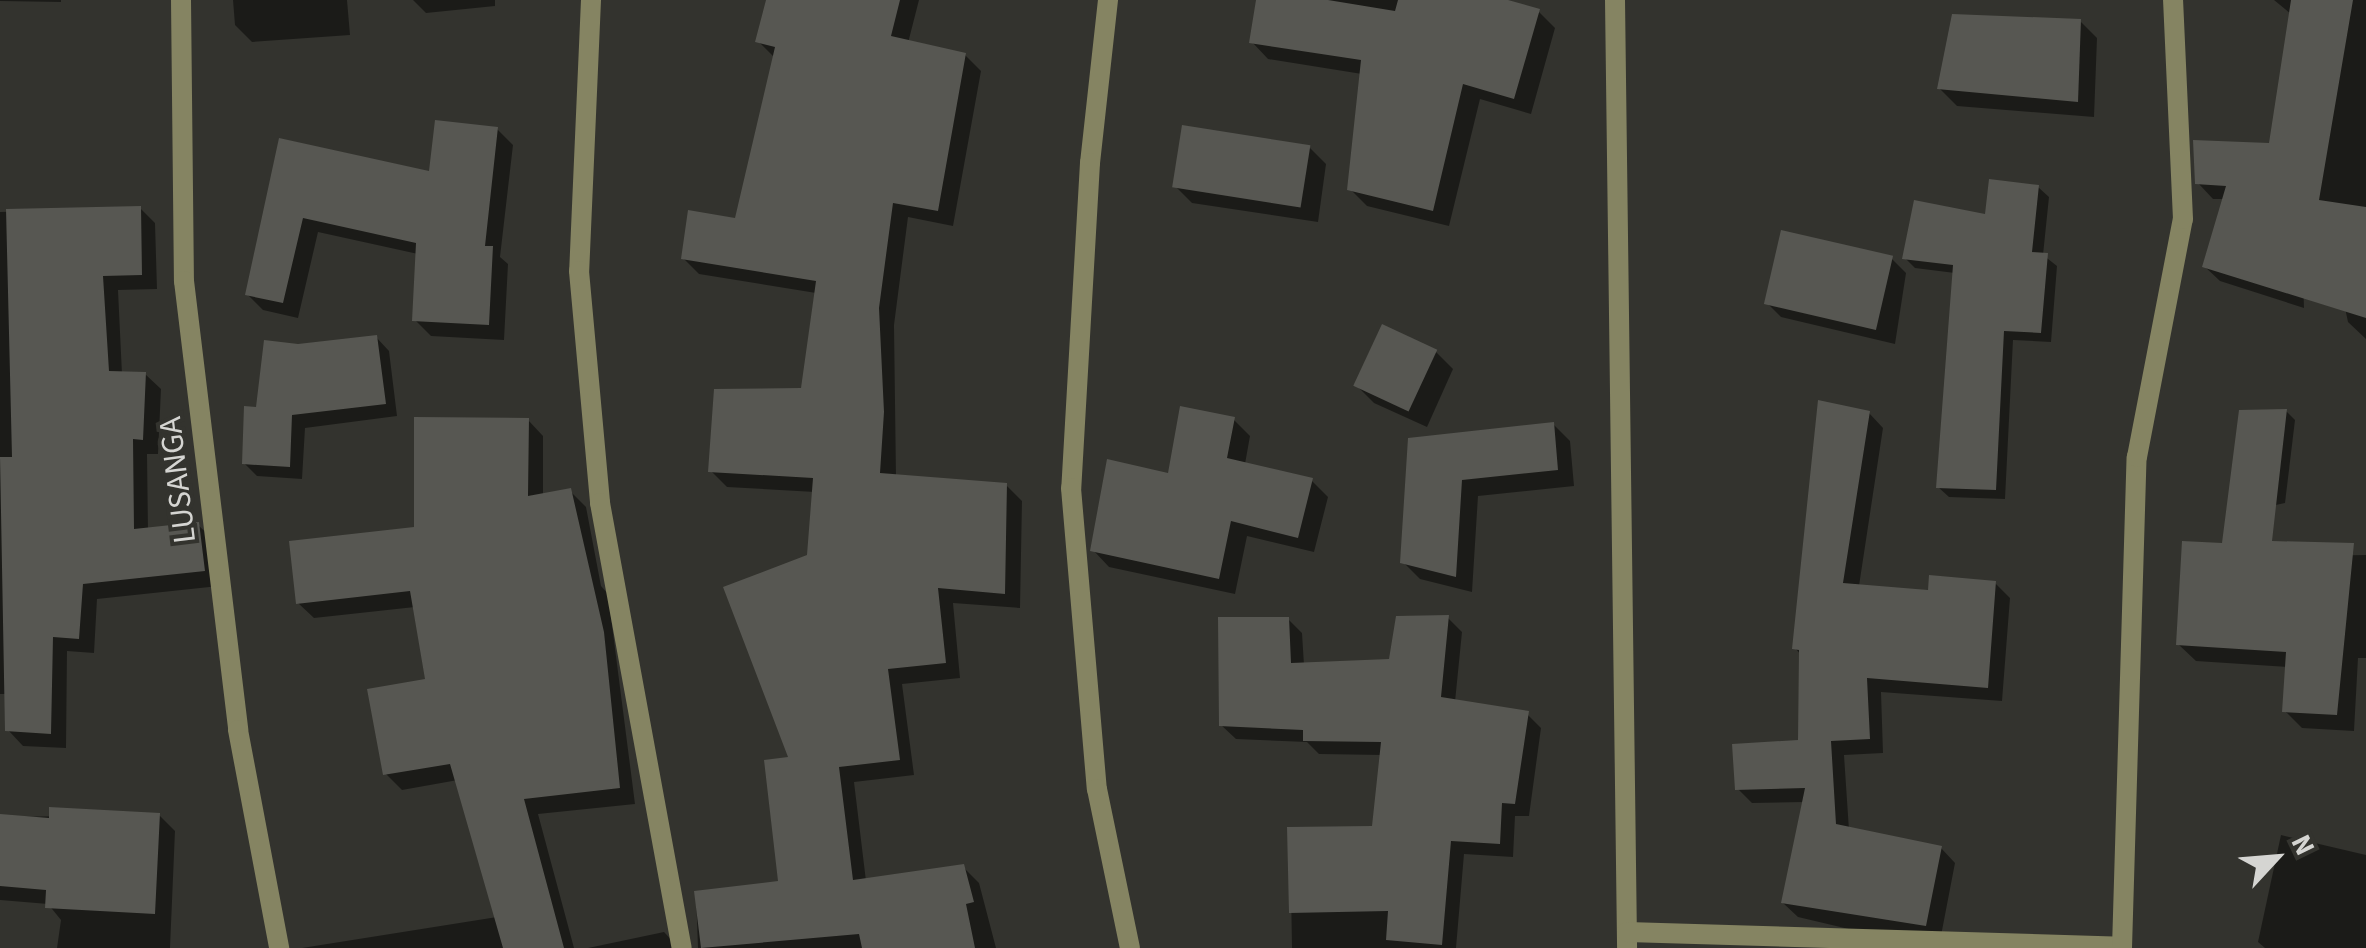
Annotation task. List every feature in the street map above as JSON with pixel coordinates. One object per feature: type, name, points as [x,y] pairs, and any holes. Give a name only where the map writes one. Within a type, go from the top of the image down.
[{"type":"street","name":"LUSANGA","points":[[181,0],[184,281],[238,730],[279,948]]},
{"type":"street","points":[[592,0],[580,271],[600,502],[682,948]]},
{"type":"street","points":[[1108,0],[1090,163],[1071,488],[1098,789],[1130,948]]},
{"type":"street","points":[[1616,0],[1627,940],[2122,948],[2137,457],[2184,219],[2173,0]]},
{"type":"building","points":[[766,0],[900,0],[891,36],[966,53],[938,211],[893,203],[879,308],[884,412],[880,473],[1007,483],[1005,594],[938,588],[946,663],[888,669],[900,760],[839,767],[853,880],[964,864],[974,902],[966,904],[975,948],[862,948],[859,934],[701,948],[694,891],[778,881],[764,760],[788,757],[723,587],[807,555],[813,478],[708,472],[714,389],[801,388],[816,281],[681,259],[688,210],[735,218],[775,47],[755,42]]},
{"type":"building","points":[[1256,0],[1328,0],[1395,11],[1398,0],[1508,0],[1540,9],[1514,99],[1463,84],[1433,211],[1347,190],[1361,60],[1249,43]]},
{"type":"building","points":[[2291,0],[2353,0],[2319,200],[2366,207],[2366,318],[2202,267],[2226,186],[2195,184],[2193,140],[2269,143]]},
{"type":"building","points":[[1952,14],[2081,19],[2078,102],[1937,89]]},
{"type":"building","points":[[435,120],[498,127],[485,246],[493,246],[489,325],[412,321],[416,243],[303,218],[283,303],[245,295],[279,138],[429,171]]},
{"type":"building","points":[[1182,125],[1310,145],[1301,208],[1172,187]]},
{"type":"building","points":[[1989,179],[2039,185],[2032,252],[2048,253],[2041,333],[2004,331],[1996,490],[1936,488],[1953,265],[1902,259],[1914,200],[1985,214]]},
{"type":"building","points":[[141,206],[142,275],[103,276],[109,371],[146,372],[143,440],[133,439],[134,529],[199,522],[205,571],[83,584],[79,639],[53,637],[51,734],[5,731],[0,457],[12,457],[6,209]]},
{"type":"building","points":[[1781,230],[1893,256],[1876,330],[1764,304]]},
{"type":"building","points":[[1382,324],[1437,350],[1409,411],[1353,386]]},
{"type":"building","points":[[377,335],[386,404],[292,415],[290,467],[242,464],[244,406],[256,407],[264,340],[298,344]]},
{"type":"building","points":[[1818,400],[1870,411],[1843,583],[1928,590],[1929,575],[1996,581],[1988,688],[1867,678],[1870,739],[1831,741],[1836,824],[1942,846],[1926,926],[1781,903],[1805,788],[1735,790],[1732,744],[1798,740],[1799,650],[1792,649]]},
{"type":"building","points":[[1180,406],[1235,417],[1227,458],[1313,478],[1298,538],[1231,521],[1219,579],[1090,551],[1107,459],[1168,473]]},
{"type":"building","points":[[2287,409],[2272,541],[2354,543],[2337,715],[2282,712],[2286,652],[2176,645],[2182,541],[2222,543],[2239,410]]},
{"type":"building","points":[[414,417],[529,418],[528,496],[571,488],[604,632],[620,788],[524,799],[564,948],[503,948],[450,764],[383,775],[367,689],[425,679],[410,591],[296,604],[289,541],[414,527]]},
{"type":"building","points":[[1554,422],[1558,470],[1462,480],[1456,577],[1400,563],[1408,438]]},
{"type":"building","points":[[1449,615],[1441,697],[1529,711],[1515,804],[1502,803],[1500,844],[1451,841],[1442,945],[1386,940],[1388,911],[1289,913],[1287,827],[1372,826],[1381,742],[1303,741],[1303,730],[1219,726],[1218,617],[1289,617],[1291,663],[1389,659],[1396,616]]},
{"type":"building","points":[[49,807],[160,813],[155,914],[45,908],[46,890],[0,886],[0,814],[49,818]]}]
